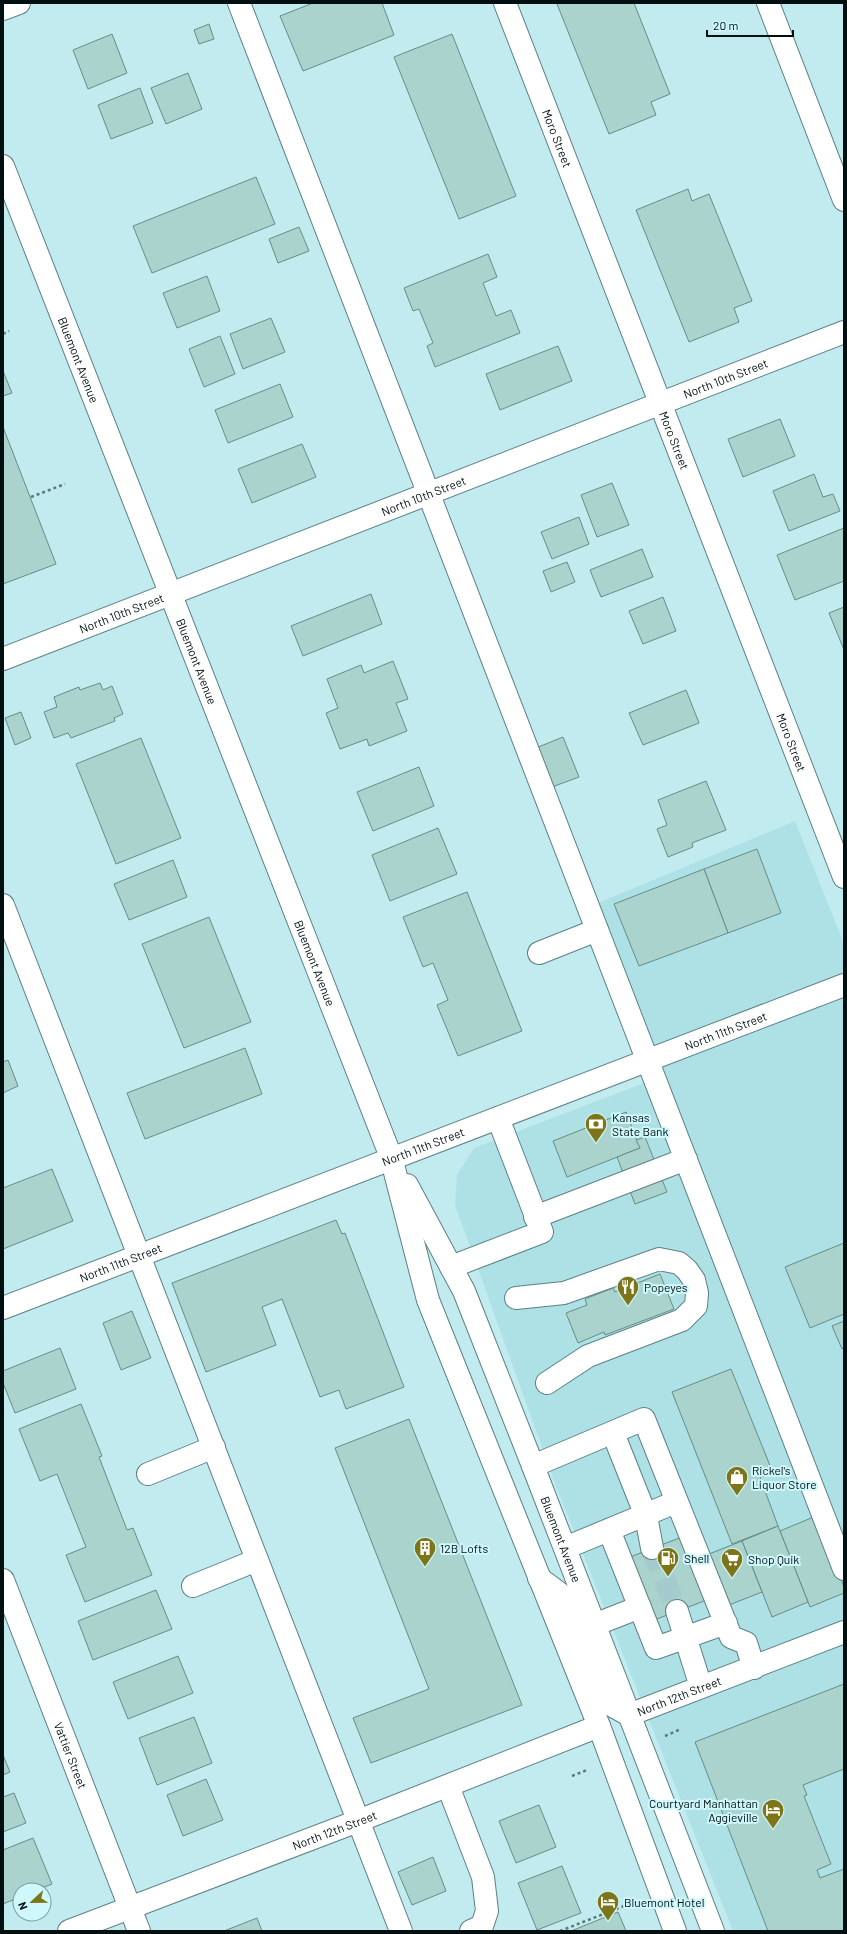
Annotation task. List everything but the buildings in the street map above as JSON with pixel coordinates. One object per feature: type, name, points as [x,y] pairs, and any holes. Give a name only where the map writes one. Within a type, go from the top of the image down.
[{"type":"street","points":[[3,9],[19,3]]},
{"type":"street","points":[[239,3],[844,1569]]},
{"type":"street","name":"Moro Street","points":[[505,3],[844,877]]},
{"type":"street","points":[[768,3],[844,200]]},
{"type":"street","name":"Bluemont Avenue","points":[[3,166],[392,1157],[466,1297],[534,1466],[713,1931]]},
{"type":"street","name":"North 10th Street","points":[[3,658],[844,332]]},
{"type":"street","points":[[3,905],[401,1931]]},
{"type":"street","points":[[539,953],[597,930]]},
{"type":"street","name":"North 11th Street","points":[[3,1308],[392,1157],[498,1118],[844,985]]},
{"type":"street","points":[[451,1267],[542,1232],[498,1118]]},
{"type":"street","name":"Bluemont Avenue","points":[[392,1157],[428,1300],[599,1726],[675,1931]]},
{"type":"street","points":[[535,1217],[686,1159]]},
{"type":"street","points":[[516,1298],[564,1293],[659,1259],[679,1262],[694,1280],[697,1293],[696,1306],[682,1320],[588,1356],[547,1383]]},
{"type":"street","points":[[534,1466],[644,1420],[731,1637],[746,1643],[754,1668]]},
{"type":"street","points":[[613,1433],[646,1516],[652,1548]]},
{"type":"street","points":[[148,1474],[214,1447]]},
{"type":"street","points":[[565,1548],[646,1516],[676,1502]]},
{"type":"street","points":[[609,1530],[656,1648],[726,1623]]},
{"type":"street","points":[[193,1586],[257,1560]]},
{"type":"street","name":"North 12th Street","points":[[539,1578],[567,1599],[611,1705],[629,1715],[844,1632]]},
{"type":"street","name":"Vattier Street","points":[[3,1580],[140,1931]]},
{"type":"street","points":[[594,1625],[640,1607]]},
{"type":"street","points":[[677,1611],[701,1687]]},
{"type":"street","name":"North 12th Street","points":[[70,1931],[130,1907],[358,1822],[599,1726]]},
{"type":"street","points":[[448,1786],[483,1877],[487,1911],[482,1926],[471,1931]]},
{"type":"path","points":[[3,334],[9,331]]},
{"type":"path","points":[[31,497],[65,484]]},
{"type":"path","points":[[560,1931],[624,1906]]},
{"type":"shaded area","points":[[795,821],[844,944],[844,1931],[733,1931],[556,1486],[455,1205],[457,1175],[474,1148],[665,1075],[598,903]]},
{"type":"tunnel","points":[[652,1548],[677,1611]]},
{"type":"place","name":"Kansas State Bank","points":[[596,1144]]},
{"type":"place","name":"Popeyes","points":[[628,1306]]},
{"type":"place","name":"Rickel's Liquor Store","points":[[737,1496]]},
{"type":"place","name":"12B Lofts","points":[[425,1568]]},
{"type":"place","name":"Shell","points":[[668,1578]]},
{"type":"place","name":"Shop Quik","points":[[732,1578]]},
{"type":"place","name":"Courtyard Manhattan Aggieville","points":[[773,1830]]},
{"type":"place","name":"Bluemont Hotel","points":[[608,1922]]}]
